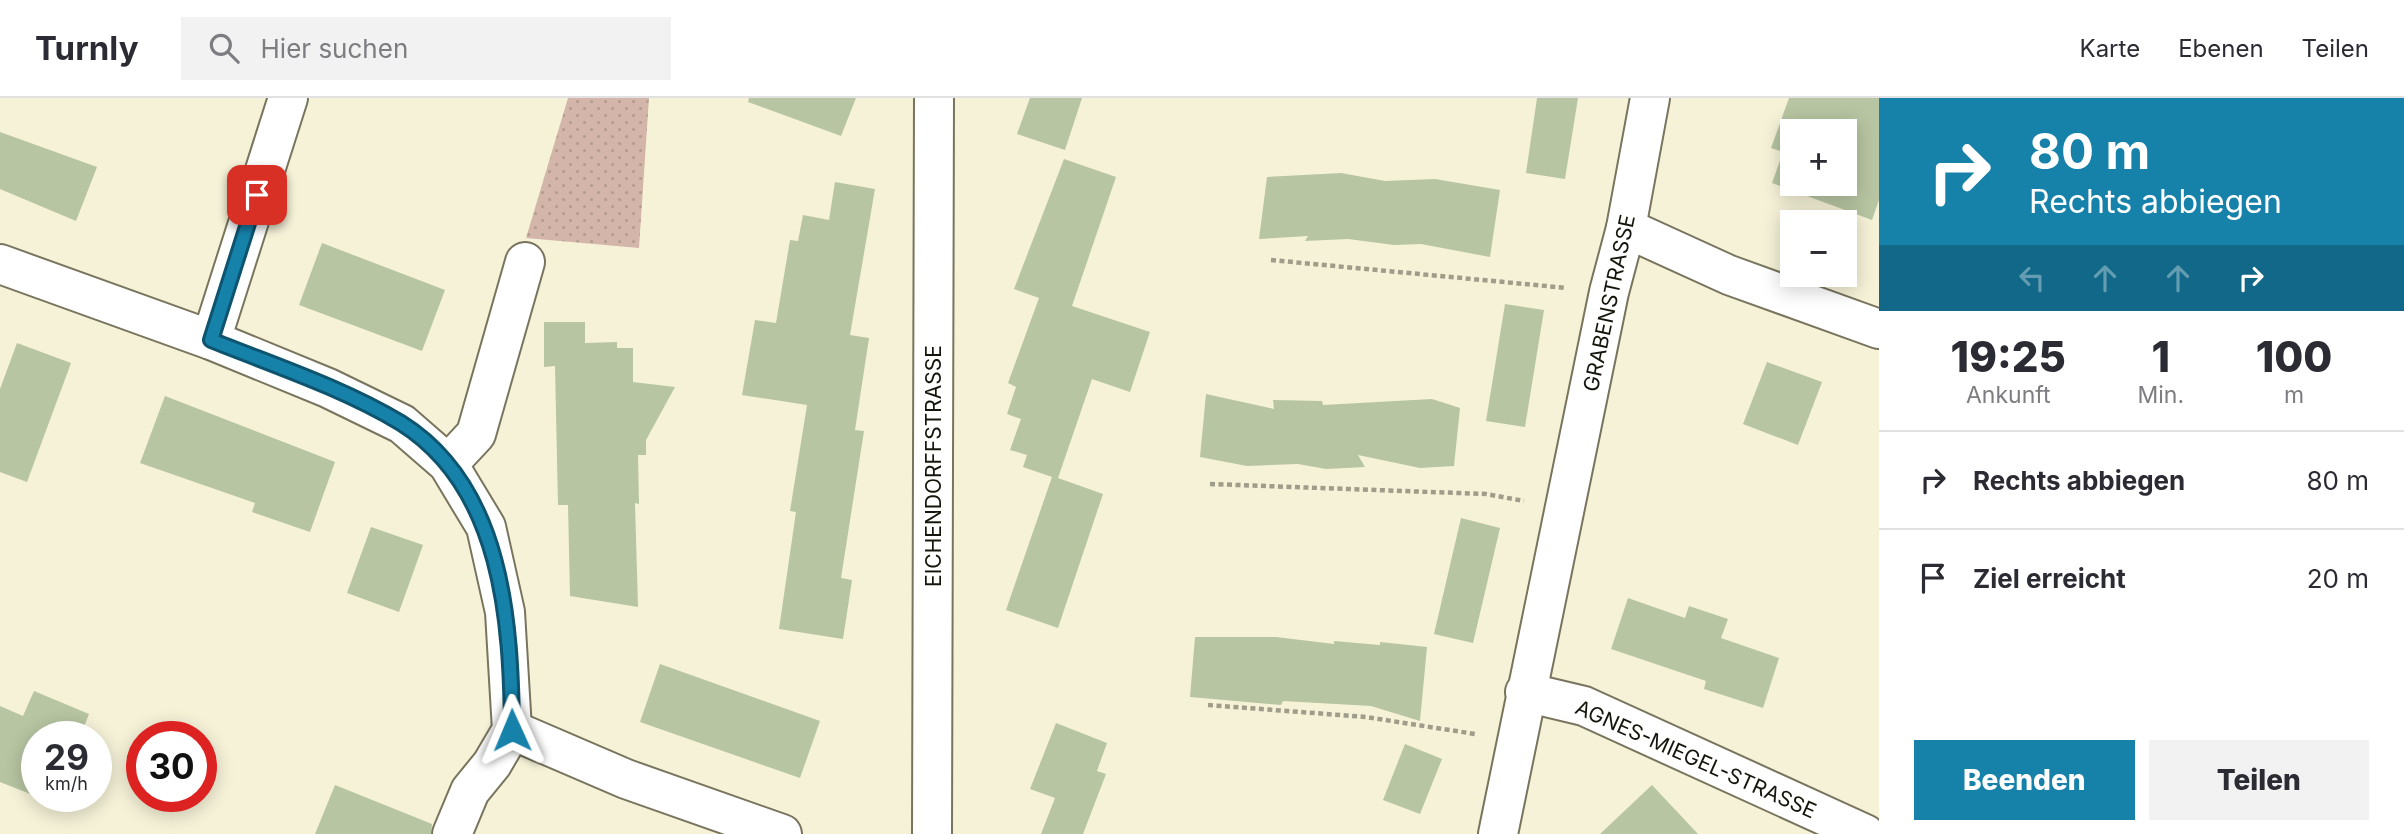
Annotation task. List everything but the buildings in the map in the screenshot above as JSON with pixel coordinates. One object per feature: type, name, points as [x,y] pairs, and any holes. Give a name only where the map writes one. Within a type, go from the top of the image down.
[{"type":"street","points":[[211,340],[288,98]]},
{"type":"street","name":"EICHENDORFFSTRASSE","points":[[932,834],[934,98]]},
{"type":"street","name":"GRABENSTRASSE","points":[[1498,834],[1609,292],[1626,228],[1650,98]]},
{"type":"street","points":[[1626,228],[1729,275],[1879,329]]},
{"type":"street","points":[[448,464],[476,433],[524,262]]},
{"type":"street","points":[[0,264],[211,340],[328,388],[402,424],[448,464],[486,527],[505,612],[512,730],[492,764],[470,792],[452,834]]},
{"type":"street","name":"AGNES-MIEGEL-STRASSE","points":[[1525,692],[1584,706],[1865,834]]},
{"type":"street","points":[[512,730],[626,779],[782,834]]},
{"type":"path","points":[[1270,260],[1609,292]]},
{"type":"path","points":[[1210,484],[1486,494],[1566,509]]},
{"type":"path","points":[[1208,705],[1366,717],[1516,742]]},
{"type":"shaded area","points":[[568,98],[649,98],[639,248],[526,238]]},
{"type":"route","points":[[257,195],[211,340],[328,388],[402,424],[448,464],[486,527],[505,612],[512,730]]}]
